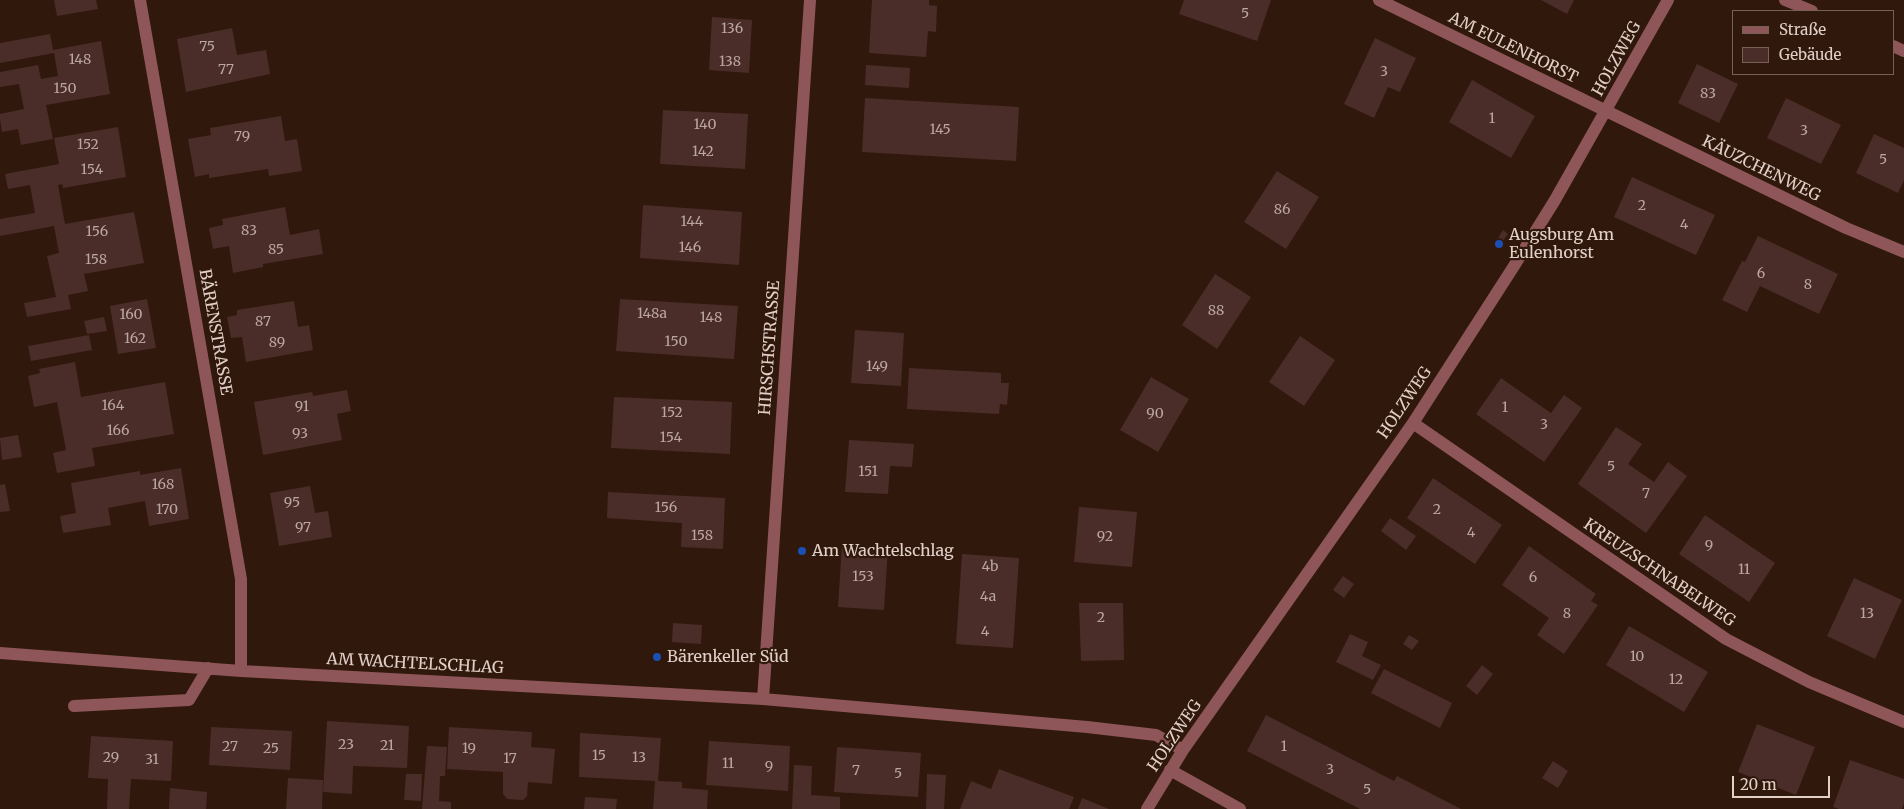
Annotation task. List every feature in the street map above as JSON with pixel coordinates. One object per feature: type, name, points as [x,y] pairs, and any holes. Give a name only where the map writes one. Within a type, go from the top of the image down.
[{"type":"street","name":"BÄRENSTRASSE","points":[[140,0],[241,579],[241,671]]},
{"type":"street","name":"HIRSCHSTRASSE","points":[[763,699],[810,0]]},
{"type":"street","name":"AM EULENHORST","points":[[1379,0],[1606,112]]},
{"type":"street","name":"HOLZWEG","points":[[1147,809],[1183,750],[1413,423],[1519,258],[1606,112],[1668,0]]},
{"type":"street","points":[[1786,0],[1810,10]]},
{"type":"street","name":"KÄUZCHENWEG","points":[[1606,112],[1846,228],[1904,252]]},
{"type":"street","name":"KREUZSCHNABELWEG","points":[[1413,423],[1726,639],[1809,682],[1904,722]]},
{"type":"street","name":"AM WACHTELSCHLAG","points":[[0,653],[241,671],[763,699],[1097,728],[1156,735],[1183,750]]},
{"type":"street","points":[[74,706],[189,700],[208,668]]},
{"type":"street","points":[[1170,770],[1240,809]]},
{"type":"building","points":[[54,0],[96,0],[98,9],[57,16]]},
{"type":"building","points":[[872,0],[929,0],[929,5],[937,6],[936,32],[928,31],[926,57],[869,53]]},
{"type":"building","points":[[1184,0],[1271,0],[1257,41],[1179,14]]},
{"type":"building","points":[[1541,0],[1574,0],[1567,14]]},
{"type":"building","points":[[712,17],[752,20],[749,73],[709,70]]},
{"type":"building","points":[[232,28],[237,55],[266,50],[270,74],[186,92],[177,39]]},
{"type":"building","points":[[50,34],[53,50],[101,41],[110,94],[46,105],[53,139],[21,145],[18,129],[2,132],[0,119],[0,114],[24,109],[19,84],[0,87],[0,72],[38,65],[41,79],[58,76],[54,53],[0,63],[0,43]]},
{"type":"building","points":[[1375,38],[1416,58],[1400,92],[1388,87],[1374,118],[1344,104]]},
{"type":"building","points":[[1697,64],[1738,84],[1719,123],[1678,103]]},
{"type":"building","points":[[866,65],[910,68],[909,88],[865,85]]},
{"type":"building","points":[[1472,80],[1535,116],[1511,158],[1449,122]]},
{"type":"building","points":[[865,98],[1019,107],[1016,161],[862,152]]},
{"type":"building","points":[[1786,98],[1841,125],[1821,164],[1767,138]]},
{"type":"building","points":[[663,110],[748,114],[745,169],[660,164]]},
{"type":"building","points":[[281,116],[285,141],[297,139],[302,171],[269,176],[268,169],[209,178],[209,174],[195,177],[188,139],[211,135],[210,128]]},
{"type":"building","points":[[118,127],[126,177],[63,188],[62,184],[58,185],[65,224],[134,212],[144,263],[84,274],[88,291],[68,295],[71,309],[27,317],[24,303],[56,297],[47,256],[59,253],[54,226],[0,236],[0,219],[35,213],[30,185],[8,189],[5,174],[59,164],[54,138]]},
{"type":"building","points":[[1874,134],[1904,148],[1904,180],[1898,193],[1856,173]]},
{"type":"building","points":[[1277,171],[1319,197],[1286,249],[1244,222]]},
{"type":"building","points":[[1632,177],[1715,215],[1696,255],[1614,217]]},
{"type":"building","points":[[643,205],[742,212],[739,265],[640,258]]},
{"type":"building","points":[[285,207],[290,235],[319,229],[323,254],[263,264],[263,267],[233,273],[229,246],[213,249],[209,228],[223,225],[222,219]]},
{"type":"building","points":[[1503,230],[1508,234],[1497,249],[1493,246]]},
{"type":"building","points":[[1758,236],[1838,274],[1819,314],[1760,286],[1747,312],[1722,300],[1742,261],[1745,262]]},
{"type":"building","points":[[1215,274],[1251,297],[1217,349],[1182,325]]},
{"type":"building","points":[[147,299],[156,348],[118,354],[110,306]]},
{"type":"building","points":[[620,299],[738,306],[734,359],[616,351]]},
{"type":"building","points":[[294,301],[298,327],[309,325],[313,350],[246,362],[242,337],[231,338],[227,317],[237,315],[237,310]]},
{"type":"building","points":[[104,317],[107,331],[87,334],[84,321]]},
{"type":"building","points":[[855,330],[904,333],[901,386],[851,383]]},
{"type":"building","points":[[89,335],[92,350],[31,361],[28,346]]},
{"type":"building","points":[[1300,336],[1335,360],[1304,406],[1269,382]]},
{"type":"building","points":[[75,362],[81,397],[165,382],[174,434],[92,448],[95,466],[57,473],[53,453],[66,450],[57,402],[34,407],[28,376],[40,373],[39,369]]},
{"type":"building","points":[[909,368],[1001,373],[1001,383],[1009,383],[1007,405],[1000,404],[999,414],[907,409]]},
{"type":"building","points":[[1151,377],[1189,399],[1158,452],[1120,430]]},
{"type":"building","points":[[1501,378],[1551,413],[1564,395],[1582,408],[1544,462],[1476,414]]},
{"type":"building","points":[[347,390],[351,411],[337,414],[342,440],[263,455],[254,402],[312,392],[313,396]]},
{"type":"building","points":[[614,397],[732,402],[730,454],[611,448]]},
{"type":"building","points":[[1616,427],[1642,444],[1628,464],[1654,482],[1668,462],[1687,476],[1646,533],[1578,484]]},
{"type":"building","points":[[18,435],[22,457],[2,460],[0,438]]},
{"type":"building","points":[[849,440],[914,444],[912,467],[890,466],[888,494],[845,492]]},
{"type":"building","points":[[181,468],[189,519],[149,526],[145,501],[108,508],[111,525],[63,533],[60,516],[76,513],[71,483],[140,471],[140,475]]},
{"type":"building","points":[[1433,478],[1502,525],[1475,564],[1407,518]]},
{"type":"building","points":[[5,484],[10,511],[0,512],[0,485]]},
{"type":"building","points":[[310,486],[315,513],[328,511],[332,537],[279,546],[270,493]]},
{"type":"building","points":[[608,492],[725,498],[723,549],[681,547],[682,523],[607,518]]},
{"type":"building","points":[[1079,507],[1137,512],[1132,567],[1074,562]]},
{"type":"building","points":[[1705,515],[1775,563],[1749,602],[1679,554]]},
{"type":"building","points":[[1390,518],[1416,536],[1406,550],[1381,531]]},
{"type":"building","points":[[842,545],[888,548],[884,610],[838,607]]},
{"type":"building","points":[[1529,546],[1596,594],[1591,601],[1598,605],[1564,654],[1537,635],[1549,618],[1502,585]]},
{"type":"building","points":[[962,554],[1019,558],[1013,648],[956,644]]},
{"type":"building","points":[[1343,576],[1354,584],[1344,598],[1333,590]]},
{"type":"building","points":[[1854,578],[1902,600],[1875,659],[1827,636]]},
{"type":"building","points":[[1079,603],[1123,603],[1124,660],[1081,661]]},
{"type":"building","points":[[673,623],[702,625],[701,644],[672,642]]},
{"type":"building","points":[[1629,626],[1708,672],[1684,712],[1606,665]]},
{"type":"building","points":[[1350,634],[1368,642],[1362,656],[1381,665],[1373,680],[1336,662]]},
{"type":"building","points":[[1409,635],[1419,641],[1412,650],[1403,644]]},
{"type":"building","points":[[1482,665],[1493,674],[1477,695],[1466,686]]},
{"type":"building","points":[[1384,669],[1452,703],[1440,728],[1371,693]]},
{"type":"building","points":[[1266,715],[1394,781],[1397,776],[1461,809],[1360,809],[1247,751]]},
{"type":"building","points":[[327,721],[409,726],[407,768],[353,766],[352,794],[323,792]]},
{"type":"building","points":[[1757,724],[1815,747],[1796,795],[1738,772]]},
{"type":"building","points":[[211,727],[292,731],[290,770],[209,765]]},
{"type":"building","points":[[449,727],[532,732],[531,747],[555,749],[552,784],[528,782],[527,796],[523,800],[507,799],[503,794],[503,772],[447,769]]},
{"type":"building","points":[[580,733],[661,738],[658,781],[682,782],[682,788],[708,790],[707,809],[653,809],[655,781],[579,777]]},
{"type":"building","points":[[91,736],[173,741],[171,781],[131,779],[129,809],[107,809],[108,779],[88,778]]},
{"type":"building","points":[[709,741],[790,746],[788,791],[706,785]]},
{"type":"building","points":[[427,746],[447,747],[445,776],[440,776],[439,801],[451,802],[451,809],[422,809]]},
{"type":"building","points":[[837,747],[921,753],[918,797],[834,792]]},
{"type":"building","points":[[1850,760],[1904,779],[1904,803],[1902,809],[1839,809],[1833,807]]},
{"type":"building","points":[[1553,761],[1568,771],[1558,788],[1542,778]]},
{"type":"building","points":[[794,765],[812,766],[811,795],[840,797],[840,809],[792,809]]},
{"type":"building","points":[[999,769],[1074,797],[1069,809],[960,809],[971,781],[991,789]]},
{"type":"building","points":[[406,774],[422,774],[421,801],[404,800]]},
{"type":"building","points":[[927,774],[946,775],[944,809],[926,809]]},
{"type":"building","points":[[288,778],[323,780],[322,809],[286,809]]},
{"type":"building","points":[[170,788],[207,792],[206,809],[169,809]]},
{"type":"building","points":[[585,797],[617,799],[616,809],[584,809]]},
{"type":"building","points":[[1082,798],[1109,809],[1078,809]]},
{"type":"place","name":"Augsburg Am Eulenhorst","points":[[1499,244]]},
{"type":"place","name":"Am Wachtelschlag","points":[[802,551]]},
{"type":"place","name":"Bärenkeller Süd","points":[[657,657]]}]
